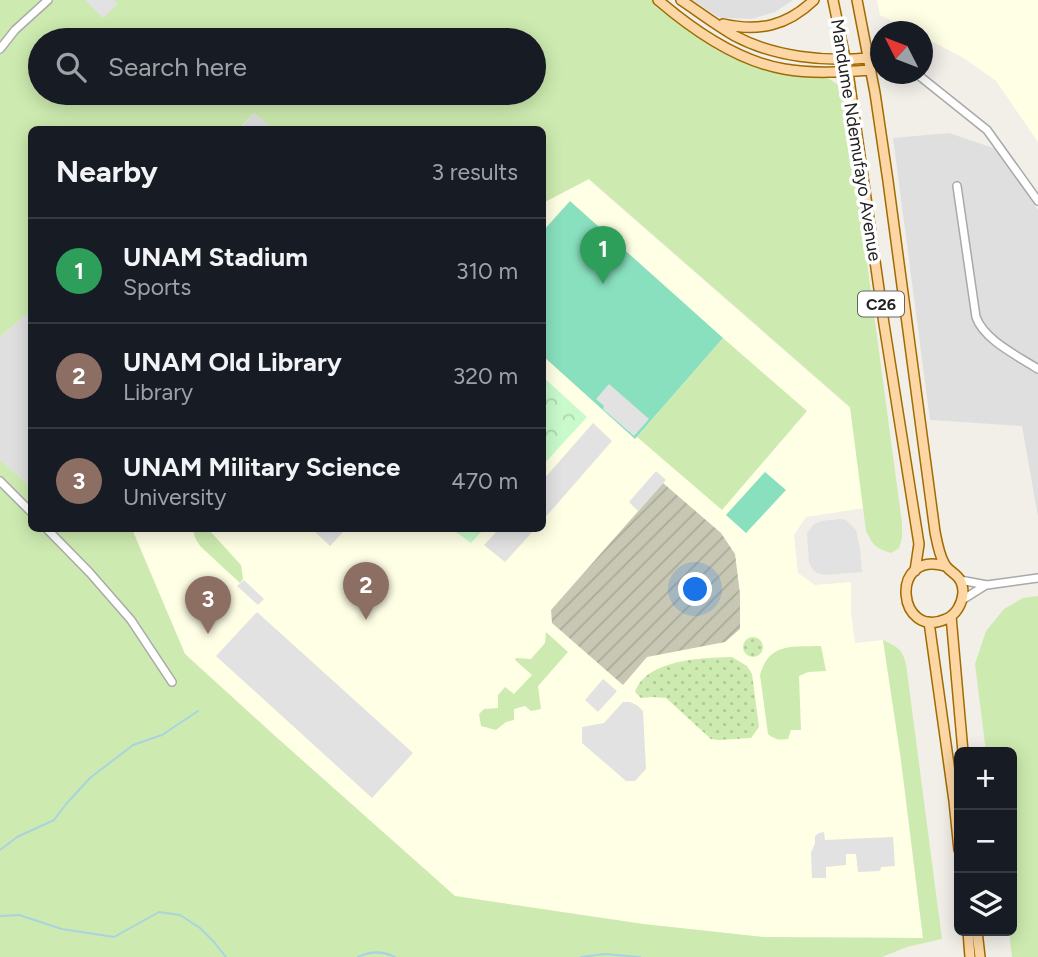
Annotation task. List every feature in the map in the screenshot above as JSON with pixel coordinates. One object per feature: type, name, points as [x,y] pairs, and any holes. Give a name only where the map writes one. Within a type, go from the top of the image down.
[{"type":"main road","points":[[658,0],[717,43],[752,60],[784,69],[848,72],[870,68]]},
{"type":"main road","points":[[681,0],[737,37],[761,47],[801,56],[846,60],[868,58]]},
{"type":"main road","points":[[714,23],[734,27],[771,26],[798,14],[814,0]]},
{"type":"main road","name":"Mandume Ndemufayo Avenue","points":[[833,0],[848,72],[919,544],[915,571],[906,586],[905,597],[910,610],[920,619],[929,622]]},
{"type":"main road","name":"Mandume Ndemufayo Avenue","points":[[858,0],[870,60]]},
{"type":"main road","name":"Mandume Ndemufayo Avenue","points":[[878,84],[886,168],[935,531],[945,566]]},
{"type":"main road","points":[[915,571],[930,564],[945,566],[960,580],[963,590],[961,603],[951,616],[929,622],[955,810]]},
{"type":"main road","points":[[951,616],[963,747]]},
{"type":"main road","points":[[969,936],[971,957]]},
{"type":"main road","points":[[978,936],[980,957]]},
{"type":"street","points":[[0,49],[15,30],[48,0]]},
{"type":"street","points":[[930,84],[987,130],[1038,201]]},
{"type":"street","points":[[957,186],[978,325],[997,342],[1038,369]]},
{"type":"street","points":[[0,481],[28,509]]},
{"type":"street","points":[[50,532],[131,620],[172,682]]},
{"type":"street","points":[[960,580],[987,585],[1038,578]]},
{"type":"street","points":[[961,603],[987,585]]},
{"type":"shaded area","points":[[85,0],[114,0],[118,4],[103,18]]},
{"type":"shaded area","points":[[692,0],[793,0],[775,12],[752,19],[720,18]]},
{"type":"shaded area","points":[[877,0],[1038,0],[1038,142],[996,81],[964,58],[933,42],[933,21],[892,21],[880,15]]},
{"type":"shaded area","points":[[254,113],[269,126],[243,126]]},
{"type":"shaded area","points":[[949,133],[996,149],[1038,210],[1038,517],[1022,426],[930,420],[893,138]]},
{"type":"shaded area","points":[[588,179],[850,408],[864,508],[806,517],[794,535],[798,573],[815,585],[851,582],[855,643],[883,640],[923,938],[763,937],[643,924],[455,896],[185,654],[133,532],[546,532],[546,201]]},
{"type":"shaded area","points":[[28,313],[28,484],[0,460],[0,337]]},
{"type":"shaded area","points":[[609,384],[649,419],[634,436],[603,409],[604,406],[596,399]]},
{"type":"shaded area","points":[[593,423],[612,441],[546,517],[546,477]]},
{"type":"shaded area","points":[[656,471],[666,480],[638,511],[629,502]]},
{"type":"shaded area","points":[[663,483],[721,533],[735,554],[740,594],[740,629],[725,642],[647,657],[623,685],[552,623],[551,610]]},
{"type":"shaded area","points":[[846,520],[856,530],[862,572],[824,575],[817,573],[809,563],[807,533],[814,524],[821,521]]},
{"type":"shaded area","points":[[315,532],[343,532],[330,546]]},
{"type":"shaded area","points":[[496,532],[532,532],[505,562],[484,545]]},
{"type":"shaded area","points":[[244,580],[264,599],[258,605],[237,586]]},
{"type":"shaded area","points":[[257,612],[413,753],[372,798],[216,656]]},
{"type":"shaded area","points":[[603,679],[617,691],[598,712],[585,700]]},
{"type":"shaded area","points":[[623,702],[630,702],[643,711],[646,769],[635,781],[626,781],[582,743],[582,727],[604,723]]},
{"type":"shaded area","points":[[824,832],[825,840],[893,837],[895,866],[881,867],[880,871],[858,872],[856,854],[846,854],[846,865],[826,867],[826,878],[812,878],[811,853],[815,836]]},
{"type":"green space","points":[[0,0],[654,0],[736,53],[828,78],[841,87],[846,106],[902,538],[899,548],[891,553],[875,545],[866,531],[850,407],[589,179],[546,201],[546,126],[269,126],[254,113],[242,126],[28,126],[28,313],[0,337]]},
{"type":"green space","points":[[570,201],[723,338],[635,439],[546,359],[546,228]]},
{"type":"green space","points":[[723,338],[807,411],[722,510],[637,437]]},
{"type":"green space","points":[[546,380],[587,417],[546,462]]},
{"type":"green space","points":[[0,460],[28,484],[28,532],[133,532],[185,654],[455,896],[643,924],[763,937],[923,938],[883,640],[901,651],[906,664],[942,939],[907,947],[882,957],[0,957]]},
{"type":"green space","points":[[765,472],[786,490],[746,533],[726,515]]},
{"type":"green space","points":[[194,532],[211,532],[241,565],[243,579],[240,583],[201,547]]},
{"type":"green space","points":[[456,532],[481,532],[471,543]]},
{"type":"green space","points":[[1038,596],[1038,957],[1012,957],[1010,936],[1017,936],[1017,747],[985,747],[975,664],[986,631],[1004,609],[1023,598]]},
{"type":"green space","points":[[546,632],[568,652],[538,686],[541,709],[531,711],[525,706],[514,709],[514,720],[506,722],[496,730],[481,726],[479,714],[484,709],[498,708],[498,695],[505,687],[514,694],[532,675],[515,660],[531,659],[545,643]]},
{"type":"green space","points":[[753,637],[760,640],[763,647],[760,654],[753,657],[746,654],[743,647],[746,640]]},
{"type":"green space","points":[[821,646],[826,671],[808,672],[799,676],[801,730],[791,730],[788,739],[773,737],[768,734],[760,675],[764,664],[769,657],[783,649]]},
{"type":"green space","points":[[732,657],[747,666],[752,674],[759,727],[751,738],[711,739],[666,698],[641,698],[635,692],[641,681],[663,667],[691,660]]},
{"type":"waterway","points":[[0,850],[17,837],[54,820],[90,778],[133,745],[162,735],[198,711]]},
{"type":"waterway","points":[[0,916],[19,915],[62,929],[114,937],[159,912],[180,915],[200,928],[226,957]]},
{"type":"waterway","points":[[358,957],[376,952],[395,957]]},
{"type":"waterway","points":[[581,957],[605,954],[640,957]]},
{"type":"place","name":"UNAM Stadium","points":[[603,284]]},
{"type":"place","name":"UNAM Old Library","points":[[366,620]]},
{"type":"place","name":"UNAM Military Science","points":[[208,634]]}]
